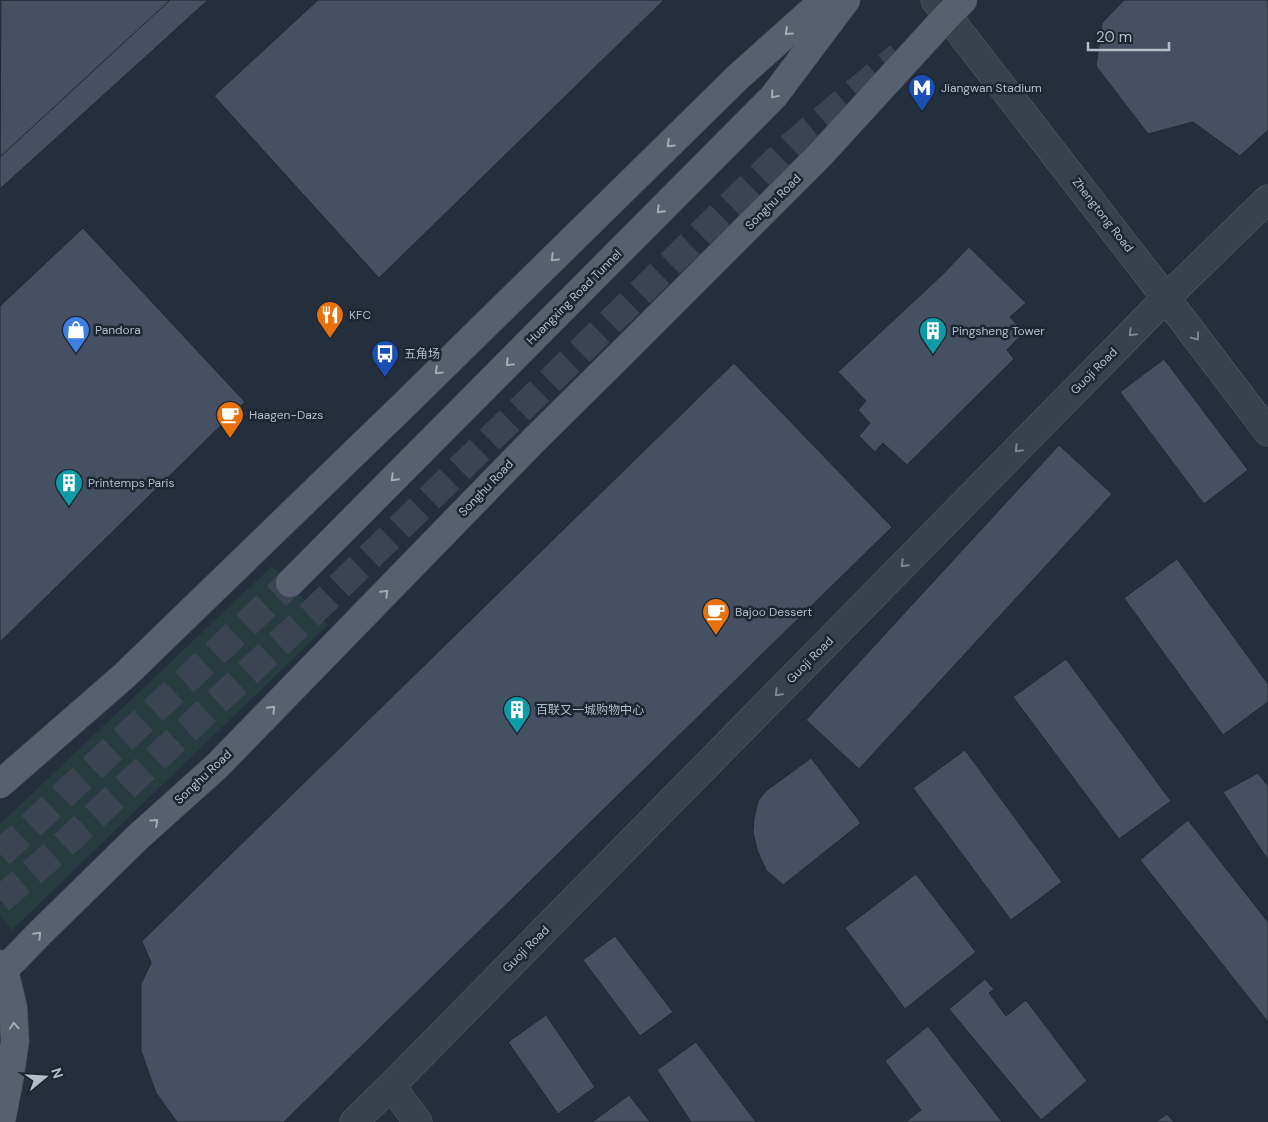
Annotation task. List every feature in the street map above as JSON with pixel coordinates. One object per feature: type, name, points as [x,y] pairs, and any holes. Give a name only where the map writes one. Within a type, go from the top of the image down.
[{"type":"main road","points":[[0,784],[124,676],[738,78],[824,0]]},
{"type":"main road","name":"Huangxing Road Tunnel","points":[[290,583],[774,96],[846,0]]},
{"type":"main road","name":"Songhu Road","points":[[2,967],[138,837],[217,766],[534,440],[819,156],[949,5]]},
{"type":"main road","points":[[1,1122],[15,1041],[13,1007],[2,967]]},
{"type":"main road","points":[[10,1074],[18,1122]]},
{"type":"street","name":"Zhengtong Road","points":[[949,5],[1166,298],[1268,432]]},
{"type":"street","name":"Guoji Road","points":[[354,1122],[1166,298],[1268,199]]},
{"type":"street","points":[[391,1086],[418,1122]]},
{"type":"green space","points":[[272,566],[328,625],[12,930],[0,915],[0,824]]},
{"type":"building","points":[[0,0],[208,0],[0,189]]},
{"type":"building","points":[[1,0],[170,0],[0,157]]},
{"type":"building","points":[[318,0],[664,0],[379,278],[214,96]]},
{"type":"building","points":[[1124,0],[1268,0],[1268,130],[1240,156],[1193,122],[1148,134],[1096,66],[1102,23]]},
{"type":"building","name":"Printemps Paris","points":[[83,228],[245,402],[0,642],[0,306]]},
{"type":"building","name":"Pingsheng Tower","points":[[969,247],[1026,303],[1010,317],[1024,332],[1007,350],[1014,359],[907,465],[883,443],[875,452],[859,436],[870,423],[858,410],[866,401],[838,372],[941,276]]},
{"type":"building","points":[[1164,359],[1248,470],[1204,504],[1120,392]]},
{"type":"building","name":"百联又一城购物中心","points":[[734,363],[892,527],[284,1122],[177,1122],[156,1093],[141,1051],[141,984],[151,963],[142,941]]},
{"type":"building","points":[[1059,445],[1112,494],[859,769],[806,720]]},
{"type":"building","points":[[1177,559],[1268,684],[1268,702],[1223,735],[1124,598]]},
{"type":"building","points":[[1066,659],[1171,801],[1119,839],[1013,697]]},
{"type":"building","points":[[965,750],[1062,882],[1011,920],[913,788]]},
{"type":"building","points":[[811,758],[861,823],[783,885],[766,870],[757,850],[753,832],[754,818],[758,801],[766,791]]},
{"type":"building","points":[[1258,773],[1268,786],[1268,860],[1223,792]]},
{"type":"building","points":[[1188,820],[1268,922],[1268,1022],[1140,860]]},
{"type":"building","points":[[916,874],[976,952],[905,1009],[845,928]]},
{"type":"building","points":[[615,936],[673,1012],[640,1036],[583,960]]},
{"type":"building","points":[[985,979],[994,989],[989,993],[1006,1016],[1026,1000],[1087,1081],[1041,1120],[949,1009]]},
{"type":"building","points":[[546,1015],[595,1087],[558,1114],[508,1042]]},
{"type":"building","points":[[928,1026],[1002,1122],[906,1122],[921,1110],[885,1061]]},
{"type":"building","points":[[696,1042],[756,1122],[691,1122],[657,1070]]},
{"type":"building","points":[[629,1095],[650,1122],[592,1122]]},
{"type":"building","points":[[1167,1114],[1174,1122],[1156,1122]]},
{"type":"tunnel","points":[[0,900],[58,850],[315,610],[793,144],[899,56]]},
{"type":"tunnel","points":[[0,854],[290,583]]},
{"type":"place","name":"Jiangwan Stadium","points":[[922,112]]},
{"type":"place","name":"KFC","points":[[330,339]]},
{"type":"place","name":"Pandora","points":[[76,354]]},
{"type":"place","name":"Pingsheng Tower","points":[[933,355]]},
{"type":"place","name":"五角场","points":[[385,378]]},
{"type":"place","name":"Haagen-Dazs","points":[[230,439]]},
{"type":"place","name":"Printemps Paris","points":[[69,507]]},
{"type":"place","name":"Bajoo Dessert","points":[[716,636]]},
{"type":"place","name":"百联又一城购物中心","points":[[517,734]]}]
